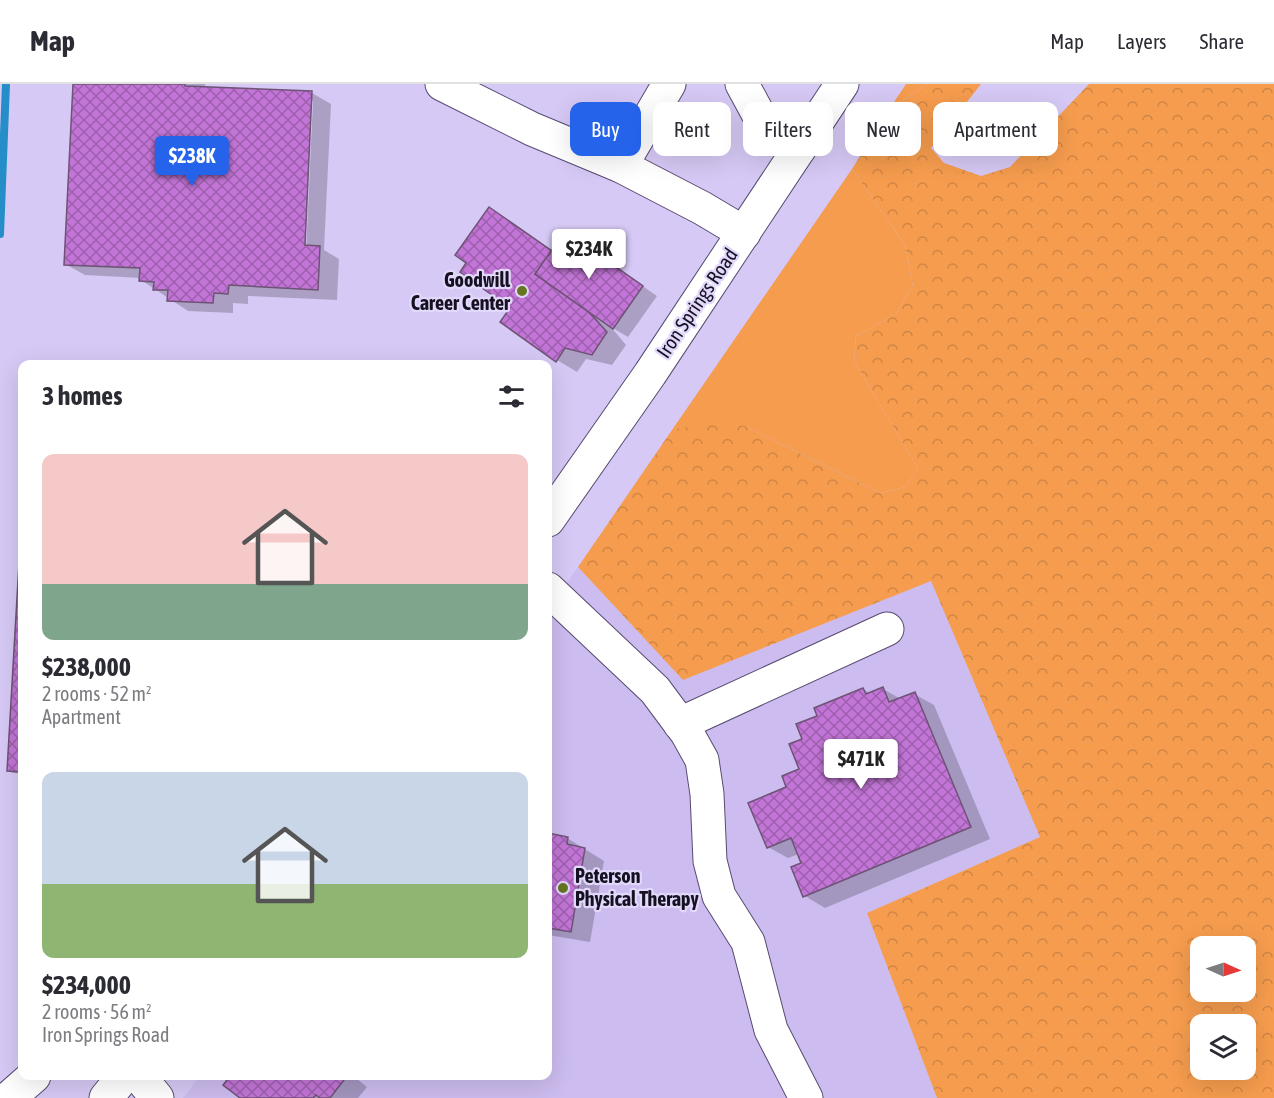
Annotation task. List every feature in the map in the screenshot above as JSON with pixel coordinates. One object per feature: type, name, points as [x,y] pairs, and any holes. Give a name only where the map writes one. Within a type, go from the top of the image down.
[{"type":"main road","points":[[442,84],[532,129],[621,166],[702,207],[744,233]]},
{"type":"main road","points":[[621,166],[669,84]]},
{"type":"main road","points":[[742,84],[752,102]]},
{"type":"main road","name":"Iron Springs Road","points":[[830,102],[842,84]]},
{"type":"main road","name":"Iron Springs Road","points":[[552,514],[650,374],[794,156]]},
{"type":"main road","points":[[552,593],[655,690],[680,724],[702,760],[707,794],[710,861],[719,896],[748,942],[771,1030],[806,1098]]},
{"type":"main road","points":[[680,724],[887,629]]},
{"type":"main road","points":[[9,1098],[29,1080]]},
{"type":"main road","points":[[106,1098],[121,1080]]},
{"type":"main road","points":[[142,1080],[157,1098]]},
{"type":"shaded area","points":[[578,567],[683,680],[931,581],[1040,837],[867,913],[937,1098],[183,1098],[197,1080],[552,1080],[552,604]]},
{"type":"green space","points":[[906,84],[928,84],[900,102],[894,102]]},
{"type":"green space","points":[[928,84],[981,84],[967,102],[933,102],[933,145],[931,148],[933,156],[938,156],[944,163],[981,176],[1010,167],[1020,156],[1058,156],[1058,117],[1089,84],[1274,84],[1274,1098],[937,1098],[867,913],[1040,837],[931,581],[683,680],[578,567],[672,430],[713,422],[745,426],[880,493],[905,487],[918,468],[854,361],[856,336],[896,314],[913,285],[905,245],[852,169],[860,156],[921,156],[921,102],[900,102]]},
{"type":"green space","points":[[852,169],[905,245],[913,285],[896,314],[856,336],[854,361],[918,468],[905,487],[880,493],[745,426],[672,430]]},
{"type":"building","points":[[73,84],[185,84],[185,86],[312,91],[305,245],[320,246],[318,290],[229,285],[228,294],[214,293],[213,303],[167,301],[168,290],[153,290],[154,282],[139,281],[140,268],[64,265]]},
{"type":"building","name":"Goodwill Career Center","points":[[489,207],[552,251],[535,274],[590,313],[607,332],[592,355],[565,348],[556,362],[500,322],[510,308],[460,272],[466,263],[455,255]]},
{"type":"building","points":[[565,231],[643,286],[613,329],[535,274]]},
{"type":"building","points":[[18,580],[18,772],[7,771]]},
{"type":"building","points":[[883,687],[889,702],[915,692],[971,827],[803,897],[791,867],[801,863],[791,838],[767,848],[748,803],[786,787],[782,776],[799,769],[789,744],[802,739],[796,724],[817,716],[814,708],[863,688],[866,694]]},
{"type":"building","name":"Peterson Physical Therapy","points":[[552,834],[568,837],[567,844],[585,848],[571,932],[552,929]]},
{"type":"building","points":[[227,1080],[344,1080],[330,1098],[320,1098],[316,1095],[313,1098],[240,1098],[223,1085]]},
{"type":"waterway","points":[[0,234],[6,84]]},
{"type":"place","name":"Goodwill Career Center","points":[[522,291]]},
{"type":"place","name":"Peterson Physical Therapy","points":[[563,888]]}]
